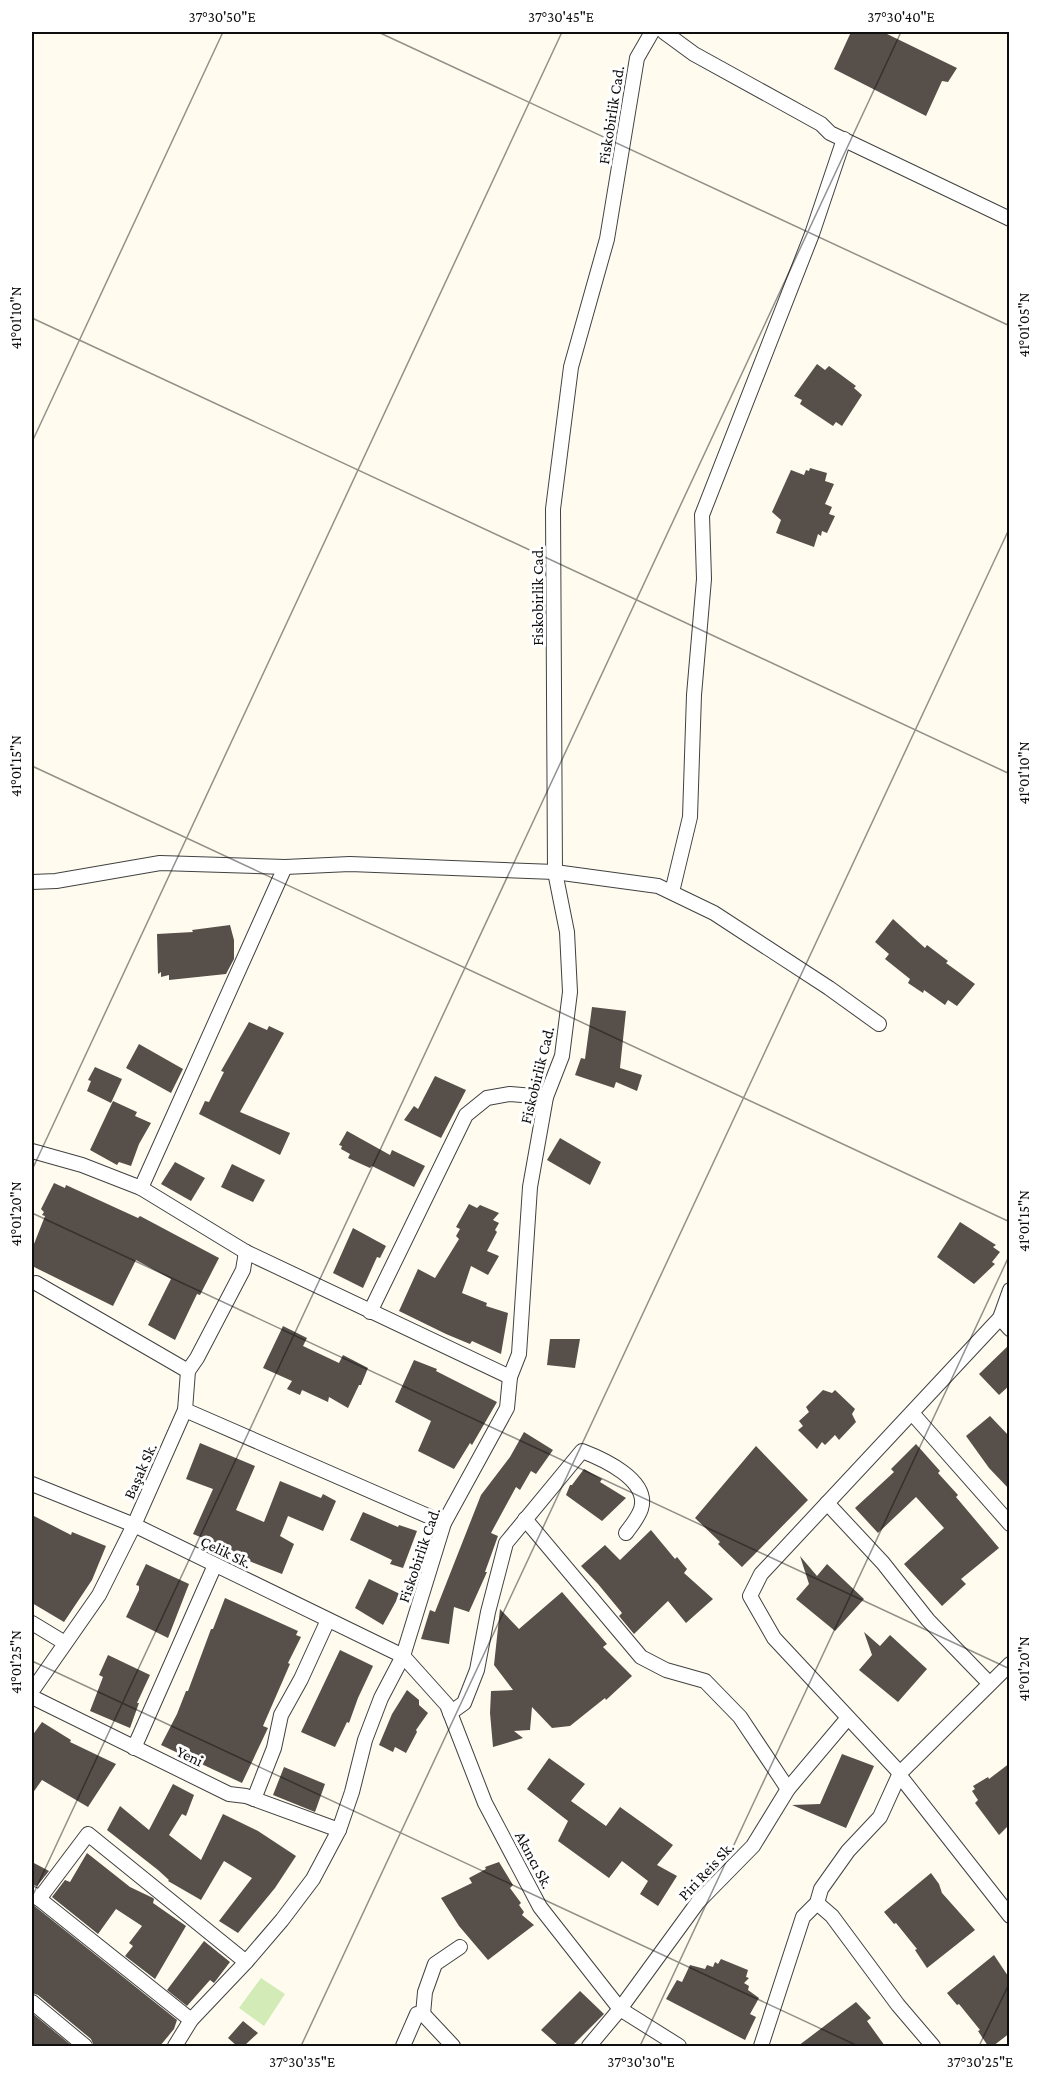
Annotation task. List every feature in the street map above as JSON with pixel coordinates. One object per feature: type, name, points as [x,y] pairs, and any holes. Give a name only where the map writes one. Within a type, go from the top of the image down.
[{"type":"street","name":"Fiskobirlik Cad.","points":[[175,2046],[191,2020],[282,1920],[313,1879],[339,1830],[373,1719],[402,1656],[444,1523],[507,1408],[510,1377],[519,1354],[530,1187],[546,1097],[562,1056],[570,992],[567,932],[555,872],[553,509],[571,367],[607,239],[636,58],[652,32]]},
{"type":"street","points":[[664,32],[694,54],[821,124],[830,133],[1010,219]]},
{"type":"street","points":[[672,892],[690,817],[694,695],[704,579],[702,515],[812,234],[844,139]]},
{"type":"street","points":[[32,882],[56,881],[160,863],[285,867],[350,864],[555,872],[658,886],[714,913],[830,988],[879,1024]]},
{"type":"street","points":[[141,1188],[285,867]]},
{"type":"street","points":[[370,1312],[466,1115],[487,1098],[510,1094],[546,1097]]},
{"type":"street","points":[[32,1151],[82,1165],[141,1188],[246,1252],[510,1377]]},
{"type":"street","name":"Başak Sk.","points":[[32,1691],[99,1595],[134,1525],[185,1410],[188,1371],[243,1270],[246,1252]]},
{"type":"street","points":[[36,1283],[188,1371]]},
{"type":"street","points":[[1010,1290],[1000,1318],[761,1574],[750,1596],[774,1638],[900,1774],[1010,1916]]},
{"type":"street","points":[[1000,1318],[1010,1329]]},
{"type":"street","points":[[185,1410],[444,1523]]},
{"type":"street","points":[[912,1413],[1010,1524]]},
{"type":"street","points":[[450,1713],[464,1703],[477,1670],[488,1612],[506,1543],[582,1450],[627,1473],[639,1491],[642,1507],[626,1533]]},
{"type":"street","name":"Çelik Sk.","points":[[32,1484],[134,1525],[402,1656]]},
{"type":"street","points":[[827,1503],[883,1563],[928,1620],[989,1683]]},
{"type":"street","points":[[525,1519],[641,1658],[666,1670],[705,1681],[712,1688],[740,1717],[788,1789]]},
{"type":"street","points":[[134,1748],[215,1565]]},
{"type":"street","points":[[254,1799],[274,1748],[281,1715],[301,1679],[328,1620]]},
{"type":"street","points":[[32,1623],[65,1643]]},
{"type":"street","name":"Akıncı Sk.","points":[[402,1656],[447,1705],[485,1803],[540,1907],[620,2009],[679,2046]]},
{"type":"street","points":[[761,2046],[803,1917],[818,1903],[821,1889],[848,1851],[880,1817],[900,1774],[1010,1664]]},
{"type":"street","name":"Yeni","points":[[32,1697],[230,1794],[254,1799],[339,1830]]},
{"type":"street","name":"Piri Reis Sk.","points":[[589,2046],[620,2009],[698,1902],[753,1846],[788,1789],[847,1719]]},
{"type":"street","points":[[191,2020],[35,1896],[88,1834],[246,1962]]},
{"type":"street","points":[[818,1903],[832,1916],[898,2005],[933,2046]]},
{"type":"street","points":[[423,2014],[425,1992],[435,1964],[460,1947]]},
{"type":"street","points":[[32,2002],[85,2046]]},
{"type":"street","points":[[403,2046],[417,2014],[423,2014],[453,2046]]},
{"type":"green space","points":[[261,1978],[285,1994],[264,2026],[239,2008]]},
{"type":"building","points":[[851,32],[883,32],[957,68],[948,82],[942,81],[926,116],[834,69]]},
{"type":"building","points":[[817,364],[825,370],[829,366],[856,386],[854,388],[862,395],[842,426],[836,422],[833,426],[800,404],[802,400],[794,396]]},
{"type":"building","points":[[810,468],[827,473],[825,481],[834,484],[825,504],[832,507],[829,514],[835,516],[827,533],[822,531],[821,536],[818,534],[814,547],[776,533],[781,520],[772,512],[791,470],[804,475]]},
{"type":"building","points":[[893,919],[925,948],[927,945],[948,961],[946,963],[975,984],[957,1006],[948,1000],[945,1005],[924,990],[923,993],[908,983],[910,979],[885,959],[889,954],[875,942]]},
{"type":"building","points":[[230,925],[234,940],[234,959],[226,974],[169,980],[169,975],[161,977],[161,972],[158,974],[157,934],[193,932],[192,930]]},
{"type":"building","points":[[592,1007],[626,1011],[620,1068],[642,1075],[637,1091],[616,1082],[614,1088],[575,1075],[581,1058],[585,1059]]},
{"type":"building","points":[[249,1022],[267,1030],[269,1026],[284,1033],[240,1112],[290,1133],[280,1155],[199,1114],[205,1101],[209,1102],[224,1072],[221,1071]]},
{"type":"building","points":[[139,1044],[183,1069],[171,1093],[126,1068]]},
{"type":"building","points":[[95,1067],[122,1079],[111,1103],[87,1091],[91,1081],[88,1080]]},
{"type":"building","points":[[435,1076],[466,1090],[441,1138],[404,1120],[414,1106],[418,1109]]},
{"type":"building","points":[[113,1101],[137,1112],[135,1116],[151,1123],[139,1144],[131,1166],[119,1162],[117,1165],[90,1150]]},
{"type":"building","points":[[347,1131],[390,1155],[392,1150],[425,1166],[414,1187],[372,1166],[370,1168],[348,1158],[350,1154],[341,1149],[342,1146],[339,1145]]},
{"type":"building","points":[[560,1138],[601,1162],[590,1185],[547,1160]]},
{"type":"building","points":[[175,1162],[205,1178],[191,1201],[161,1184]]},
{"type":"building","points":[[232,1164],[265,1180],[253,1202],[221,1187]]},
{"type":"building","points":[[54,1183],[65,1188],[66,1185],[138,1218],[140,1216],[219,1258],[200,1295],[197,1294],[175,1340],[148,1325],[171,1279],[136,1260],[113,1306],[32,1266],[32,1249],[45,1216],[42,1215],[44,1212],[41,1209]]},
{"type":"building","points":[[469,1204],[477,1208],[480,1205],[499,1213],[493,1220],[499,1223],[495,1230],[497,1232],[487,1251],[499,1256],[488,1275],[471,1266],[462,1293],[487,1303],[486,1306],[508,1313],[501,1354],[472,1341],[470,1344],[446,1334],[399,1311],[418,1269],[435,1278],[459,1239],[456,1236],[460,1229],[456,1227]]},
{"type":"building","points":[[960,1222],[996,1245],[993,1247],[1000,1252],[992,1262],[995,1264],[974,1284],[937,1257]]},
{"type":"building","points":[[353,1228],[386,1246],[380,1258],[377,1257],[363,1288],[333,1273]]},
{"type":"building","points":[[283,1326],[307,1338],[303,1346],[339,1363],[343,1355],[368,1368],[348,1408],[329,1397],[328,1402],[302,1390],[300,1395],[287,1389],[292,1381],[263,1368]]},
{"type":"building","points":[[550,1339],[580,1339],[575,1368],[547,1365]]},
{"type":"building","points":[[1010,1344],[1010,1385],[999,1395],[979,1374]]},
{"type":"building","points":[[414,1360],[437,1369],[436,1371],[497,1402],[472,1445],[470,1443],[454,1469],[418,1451],[431,1421],[395,1402]]},
{"type":"building","points":[[823,1390],[832,1393],[835,1390],[855,1409],[852,1414],[856,1422],[839,1440],[835,1435],[825,1445],[822,1442],[817,1449],[798,1430],[803,1426],[799,1421],[809,1412],[806,1407]]},
{"type":"building","points":[[990,1416],[1010,1437],[1010,1490],[989,1468],[966,1436]]},
{"type":"building","points":[[524,1432],[553,1450],[536,1474],[531,1471],[520,1490],[516,1487],[491,1533],[498,1536],[485,1572],[487,1572],[469,1612],[454,1607],[449,1644],[421,1639],[430,1610],[435,1612],[481,1495],[510,1457]]},
{"type":"building","points":[[200,1443],[255,1466],[236,1510],[264,1522],[280,1481],[321,1498],[323,1494],[336,1501],[323,1531],[288,1516],[280,1536],[294,1544],[282,1574],[231,1554],[232,1550],[193,1534],[213,1489],[186,1479]]},
{"type":"building","points":[[916,1444],[940,1471],[938,1473],[958,1495],[956,1497],[999,1548],[961,1579],[966,1584],[942,1606],[904,1564],[944,1528],[916,1497],[878,1533],[855,1508],[894,1472],[891,1469]]},
{"type":"building","points":[[756,1446],[808,1500],[742,1567],[695,1518]]},
{"type":"building","points":[[584,1469],[602,1479],[600,1482],[626,1498],[602,1521],[566,1495],[570,1485]]},
{"type":"building","points":[[363,1512],[398,1527],[399,1525],[417,1531],[403,1568],[390,1564],[392,1560],[350,1540]]},
{"type":"building","points":[[32,1515],[71,1535],[72,1532],[106,1546],[92,1580],[64,1622],[32,1603]]},
{"type":"building","points":[[651,1530],[675,1559],[677,1557],[687,1569],[684,1573],[713,1599],[686,1623],[668,1601],[634,1634],[619,1616],[622,1613],[581,1566],[605,1545],[620,1560]]},
{"type":"building","points":[[800,1556],[817,1576],[827,1564],[864,1599],[835,1631],[796,1599],[809,1584]]},
{"type":"building","points":[[146,1564],[189,1584],[168,1638],[126,1617],[139,1590],[139,1586],[136,1585]]},
{"type":"building","points":[[369,1579],[400,1594],[383,1625],[355,1608]]},
{"type":"building","points":[[562,1592],[607,1644],[603,1647],[632,1676],[606,1700],[605,1698],[570,1726],[552,1728],[532,1707],[530,1730],[514,1731],[523,1738],[493,1747],[491,1691],[513,1690],[494,1665],[500,1609],[519,1629]]},
{"type":"building","points":[[225,1598],[298,1631],[296,1635],[301,1637],[263,1726],[268,1728],[242,1783],[161,1745],[188,1691]]},
{"type":"building","points":[[864,1632],[880,1646],[890,1635],[927,1669],[898,1702],[859,1670],[872,1655]]},
{"type":"building","points":[[340,1650],[373,1666],[349,1723],[347,1722],[335,1747],[301,1732]]},
{"type":"building","points":[[108,1655],[150,1675],[137,1703],[139,1703],[130,1728],[90,1711],[103,1677],[99,1675]]},
{"type":"building","points":[[407,1690],[419,1700],[419,1705],[428,1713],[416,1730],[406,1753],[395,1747],[393,1752],[379,1745],[392,1714]]},
{"type":"building","points":[[42,1722],[71,1740],[70,1742],[116,1764],[88,1807],[42,1780],[32,1794],[32,1736]]},
{"type":"building","points":[[842,1754],[874,1766],[846,1828],[792,1805],[820,1804]]},
{"type":"building","points":[[549,1758],[585,1784],[571,1801],[606,1826],[620,1807],[673,1845],[657,1865],[677,1876],[658,1906],[640,1894],[648,1881],[622,1861],[609,1878],[558,1841],[568,1821],[527,1789]]},
{"type":"building","points":[[1010,1763],[1010,1824],[999,1835],[975,1803],[978,1800],[972,1791],[975,1789],[973,1786],[988,1777],[989,1779]]},
{"type":"building","points":[[284,1767],[325,1784],[315,1812],[273,1795]]},
{"type":"building","points":[[173,1784],[194,1795],[186,1816],[182,1814],[169,1835],[201,1860],[223,1814],[258,1831],[296,1856],[275,1888],[238,1933],[219,1921],[252,1878],[224,1861],[201,1900],[168,1881],[158,1870],[107,1830],[120,1806],[149,1830]]},
{"type":"building","points":[[87,1853],[130,1887],[153,1898],[153,1903],[186,1926],[155,1979],[125,1956],[133,1946],[129,1943],[142,1926],[116,1909],[98,1934],[52,1897],[65,1880],[70,1882]]},
{"type":"building","points":[[32,1862],[49,1871],[37,1886],[32,1885]]},
{"type":"building","points":[[499,1862],[513,1885],[510,1888],[521,1903],[519,1905],[524,1912],[522,1915],[534,1925],[488,1960],[459,1926],[441,1898],[472,1883],[469,1878],[486,1869],[485,1867]]},
{"type":"building","points":[[931,1873],[942,1893],[975,1930],[927,1968],[915,1950],[917,1949],[884,1912]]},
{"type":"building","points":[[32,1904],[177,2020],[174,2029],[160,2046],[94,2046],[91,2039],[38,1995],[32,1993]]},
{"type":"building","points":[[204,1941],[230,1962],[214,1983],[210,1980],[187,2006],[167,1990]]},
{"type":"building","points":[[994,1955],[1010,1979],[1010,2033],[993,2046],[988,2046],[978,2031],[980,2030],[947,1993]]},
{"type":"building","points":[[721,1959],[748,1970],[746,1977],[749,1978],[744,1983],[749,1986],[748,1990],[759,1998],[750,2014],[756,2017],[745,2040],[666,1999],[677,1980],[682,1982],[690,1965],[705,1969],[707,1965],[713,1967],[715,1962],[718,1964]]},
{"type":"building","points":[[580,1991],[604,2014],[572,2046],[559,2046],[541,2030]]},
{"type":"building","points":[[856,2002],[871,2018],[867,2021],[885,2046],[798,2046]]},
{"type":"building","points":[[32,2013],[72,2046],[32,2046]]},
{"type":"building","points":[[243,2021],[258,2033],[244,2046],[237,2046],[228,2038]]}]
